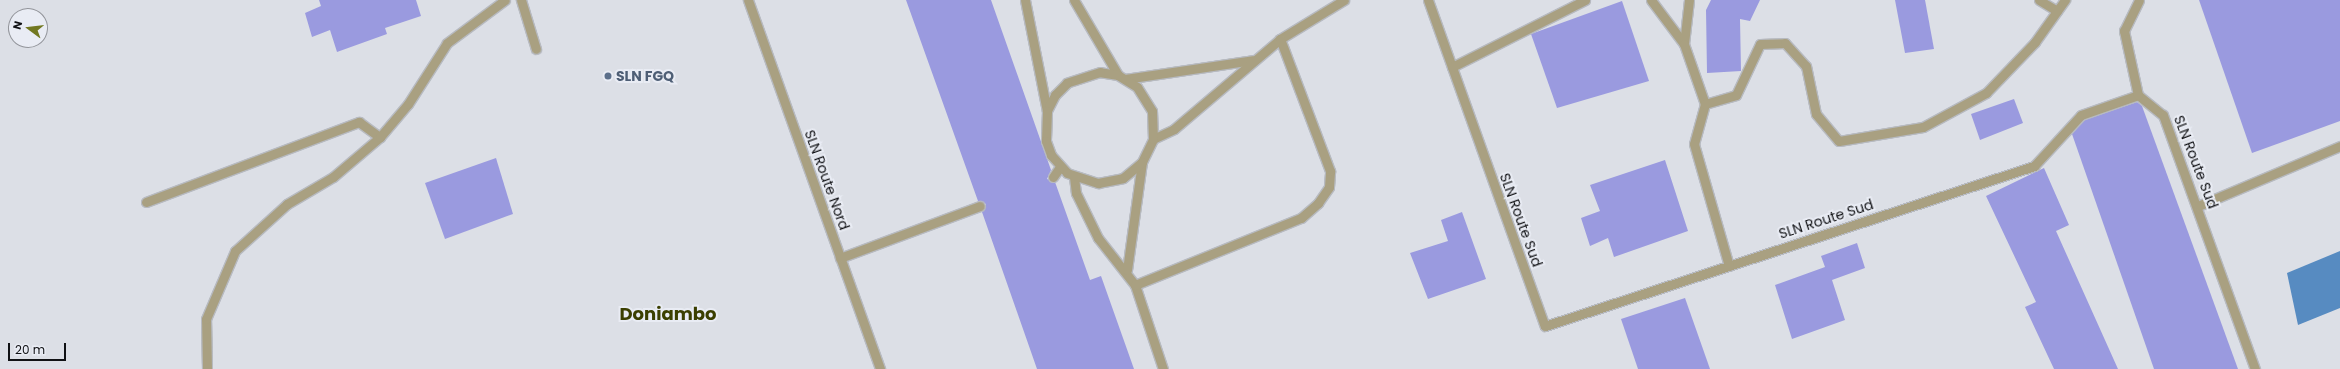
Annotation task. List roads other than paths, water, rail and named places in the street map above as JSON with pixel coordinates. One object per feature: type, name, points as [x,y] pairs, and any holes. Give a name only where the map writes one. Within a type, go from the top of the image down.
[{"type":"lane","points":[[207,369],[206,319],[235,251],[287,204],[334,177],[380,137],[408,104],[447,43],[505,0]]},
{"type":"lane","points":[[521,0],[536,49]]},
{"type":"lane","name":"SLN Route Nord","points":[[748,0],[880,369]]},
{"type":"lane","points":[[1025,0],[1047,111],[1046,141],[1060,167],[1074,177],[1104,182],[1123,178],[1142,162]]},
{"type":"lane","points":[[1074,0],[1121,77],[1146,98],[1154,125],[1153,139],[1142,162],[1127,270]]},
{"type":"lane","points":[[1153,139],[1174,129],[1253,60],[1280,39],[1344,0]]},
{"type":"lane","name":"SLN Route Sud","points":[[1428,0],[1545,326],[2034,166],[2081,115],[2138,95],[2163,115],[2198,206],[2255,369]]},
{"type":"lane","points":[[1452,67],[1585,0]]},
{"type":"lane","points":[[1651,0],[1684,44],[1705,104],[1694,144],[1729,266]]},
{"type":"lane","points":[[1684,44],[1689,0]]},
{"type":"lane","points":[[2039,0],[2057,11]]},
{"type":"lane","points":[[1705,104],[1736,95],[1760,44],[1785,43],[1806,66],[1816,114],[1839,141],[1922,127],[1986,93],[2035,42],[2065,0]]},
{"type":"lane","points":[[2138,95],[2124,31],[2139,0]]},
{"type":"lane","points":[[1135,285],[1301,218],[1318,203],[1329,187],[1330,171],[1280,39]]},
{"type":"lane","points":[[1047,111],[1054,95],[1072,80],[1100,72],[1121,77],[1253,60]]},
{"type":"lane","points":[[146,202],[359,122],[380,137]]},
{"type":"lane","points":[[2198,206],[2340,146]]},
{"type":"lane","points":[[1054,177],[1060,167]]},
{"type":"lane","points":[[1074,177],[1076,193],[1098,238],[1127,270],[1135,285],[1163,369]]},
{"type":"lane","points":[[840,258],[980,206]]},
{"type":"water","points":[[2340,251],[2340,308],[2298,325],[2287,273]]},
{"type":"place","name":"SLN FGQ","points":[[608,76]]},
{"type":"district","name":"Doniambo","points":[[668,314]]}]
